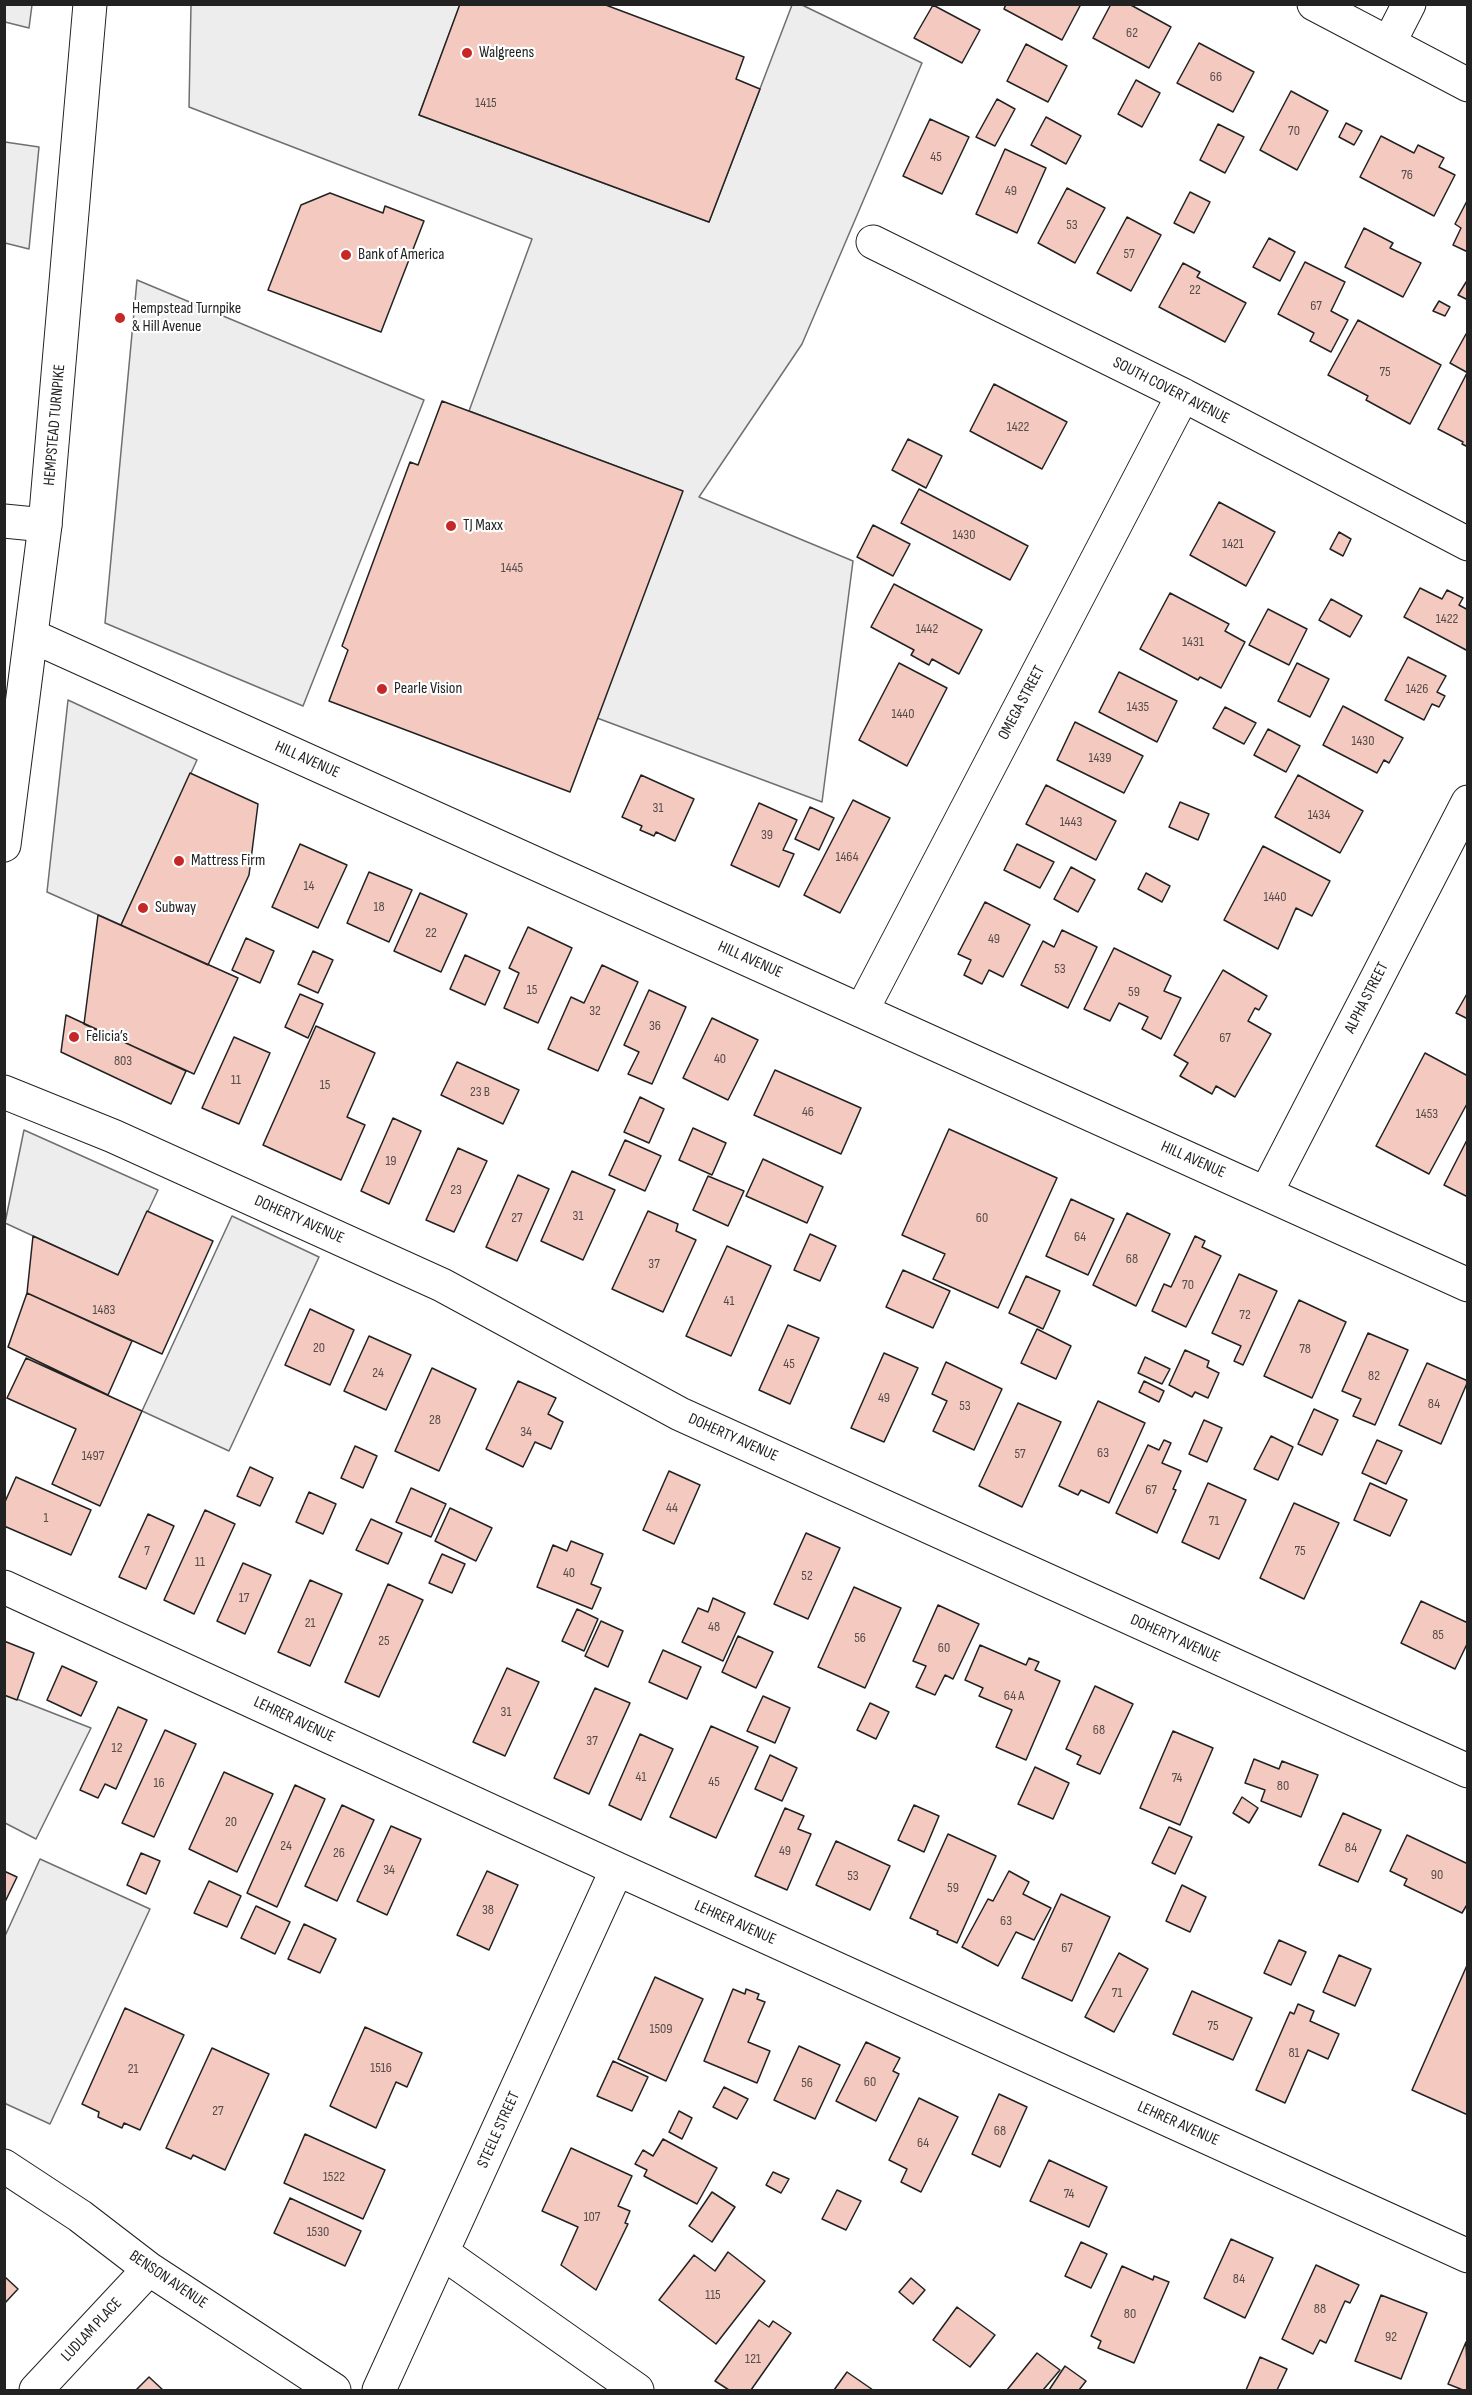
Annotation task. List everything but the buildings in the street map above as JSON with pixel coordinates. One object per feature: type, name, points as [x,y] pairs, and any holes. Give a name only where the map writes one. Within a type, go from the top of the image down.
[{"type":"street","name":"HEMPSTEAD TURNPIKE","points":[[4,845],[45,525],[90,4]]},
{"type":"street","points":[[1314,4],[1467,85]]},
{"type":"street","points":[[1389,44],[1409,4]]},
{"type":"street","name":"SOUTH COVERT AVENUE","points":[[873,242],[1183,396],[1467,544]]},
{"type":"street","name":"OMEGA STREET","points":[[862,1010],[1183,396]]},
{"type":"street","points":[[4,521],[45,525]]},
{"type":"street","name":"HILL AVENUE","points":[[32,636],[1467,1285]]},
{"type":"street","name":"ALPHA STREET","points":[[1266,1193],[1467,802]]},
{"type":"street","name":"DOHERTY AVENUE","points":[[4,1092],[113,1136],[442,1285],[680,1414],[1467,1771]]},
{"type":"street","name":"LEHRER AVENUE","points":[[4,1587],[1467,2256]]},
{"type":"street","name":"STEELE STREET","points":[[379,2391],[617,1869]]},
{"type":"street","name":"BENSON AVENUE","points":[[4,2166],[80,2216],[149,2269],[334,2391]]},
{"type":"street","points":[[443,2253],[637,2391]]},
{"type":"street","name":"LUDLAM PLACE","points":[[36,2391],[149,2269]]},
{"type":"shaded area","points":[[5,4],[32,5],[29,28],[5,22]]},
{"type":"shaded area","points":[[191,5],[460,5],[419,115],[709,222],[792,5],[802,5],[922,63],[802,344],[699,497],[853,561],[822,802],[597,718],[682,491],[469,411],[532,239],[189,107]]},
{"type":"shaded area","points":[[5,142],[39,147],[29,249],[5,243]]},
{"type":"shaded area","points":[[137,280],[424,400],[303,706],[105,623]]},
{"type":"shaded area","points":[[68,700],[197,760],[121,925],[47,892]]},
{"type":"shaded area","points":[[24,1130],[158,1190],[118,1275],[5,1223]]},
{"type":"shaded area","points":[[232,1216],[319,1257],[229,1451],[142,1411]]},
{"type":"shaded area","points":[[4,1694],[91,1728],[36,1839],[5,1823]]},
{"type":"shaded area","points":[[40,1859],[150,1909],[50,2124],[4,2103],[5,1936]]},
{"type":"place","name":"Walgreens","points":[[467,53]]},
{"type":"place","name":"Bank of America","points":[[346,255]]},
{"type":"place","name":"Hempstead Turnpike & Hill Avenue","points":[[120,318]]},
{"type":"place","name":"TJ Maxx","points":[[451,526]]},
{"type":"place","name":"Pearle Vision","points":[[382,689]]},
{"type":"place","name":"Mattress Firm","points":[[179,861]]},
{"type":"place","name":"Subway","points":[[143,908]]},
{"type":"place","name":"Felicia’s","points":[[74,1037]]}]
